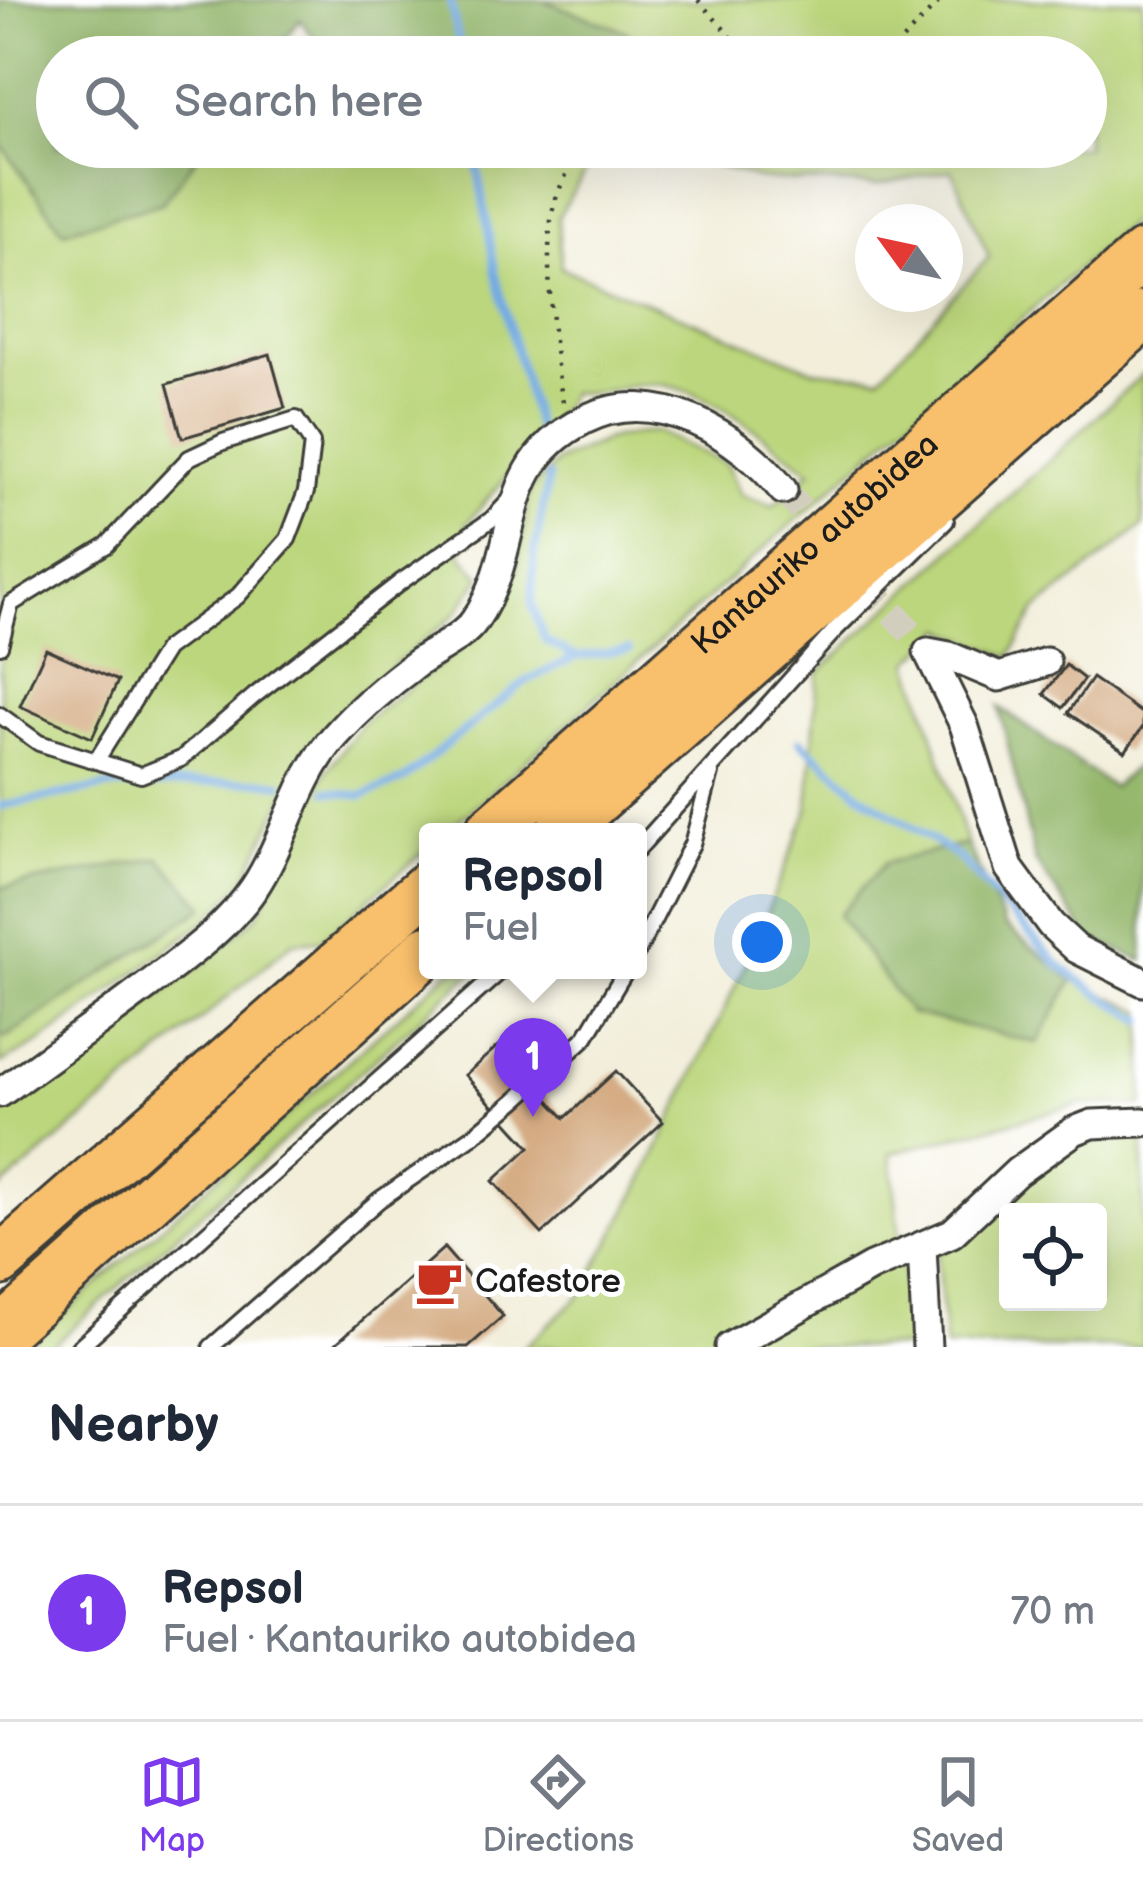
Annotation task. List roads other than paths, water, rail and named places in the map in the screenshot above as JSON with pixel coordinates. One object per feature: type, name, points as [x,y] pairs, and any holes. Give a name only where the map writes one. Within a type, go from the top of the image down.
[{"type":"highway","name":"Kantauriko autobidea","points":[[499,823],[1143,255]]},
{"type":"highway","name":"Kantauriko autobidea","points":[[570,823],[1143,316]]},
{"type":"highway","points":[[0,1261],[419,894]]},
{"type":"highway","points":[[0,1333],[419,958]]},
{"type":"street","points":[[0,1093],[202,943],[253,890],[311,769],[332,739],[411,667],[472,625],[502,566],[515,495],[533,462],[571,428],[589,417],[625,411],[654,410],[691,418],[727,435],[760,461],[783,490]]},
{"type":"street","points":[[1046,662],[999,677],[928,652],[964,725],[1009,868],[1051,925],[1077,949],[1143,982]]},
{"type":"street","points":[[729,1347],[871,1267],[969,1220],[1017,1172],[1074,1131],[1092,1124],[1143,1122]]},
{"type":"street","points":[[922,1246],[927,1347]]},
{"type":"lane","points":[[0,646],[11,604],[107,545],[189,458],[296,419],[313,442],[306,492],[288,539],[238,596],[166,649],[96,761]]},
{"type":"lane","points":[[0,715],[39,743],[141,776],[182,759],[402,581],[492,519],[515,495]]},
{"type":"lane","points":[[647,839],[836,629],[952,515]]},
{"type":"lane","points":[[647,933],[692,844],[712,770]]},
{"type":"lane","points":[[79,1347],[492,979]]},
{"type":"lane","points":[[211,1347],[379,1201],[473,1136],[551,1069],[586,1036],[621,979]]},
{"type":"waterway","points":[[450,0],[458,36]]},
{"type":"waterway","points":[[478,168],[496,275],[537,428]]},
{"type":"waterway","points":[[549,476],[534,556],[532,605],[545,641],[575,656]]},
{"type":"waterway","points":[[327,791],[361,796],[403,780],[526,681],[576,657],[629,650]]},
{"type":"waterway","points":[[800,741],[858,792],[958,857],[1059,965],[1143,1020]]},
{"type":"waterway","points":[[0,806],[106,787],[281,784]]},
{"type":"tunnel","points":[[783,490],[928,652]]},
{"type":"place","name":"Repsol","points":[[533,1117]]},
{"type":"place","name":"Cafestore","points":[[439,1282]]}]
